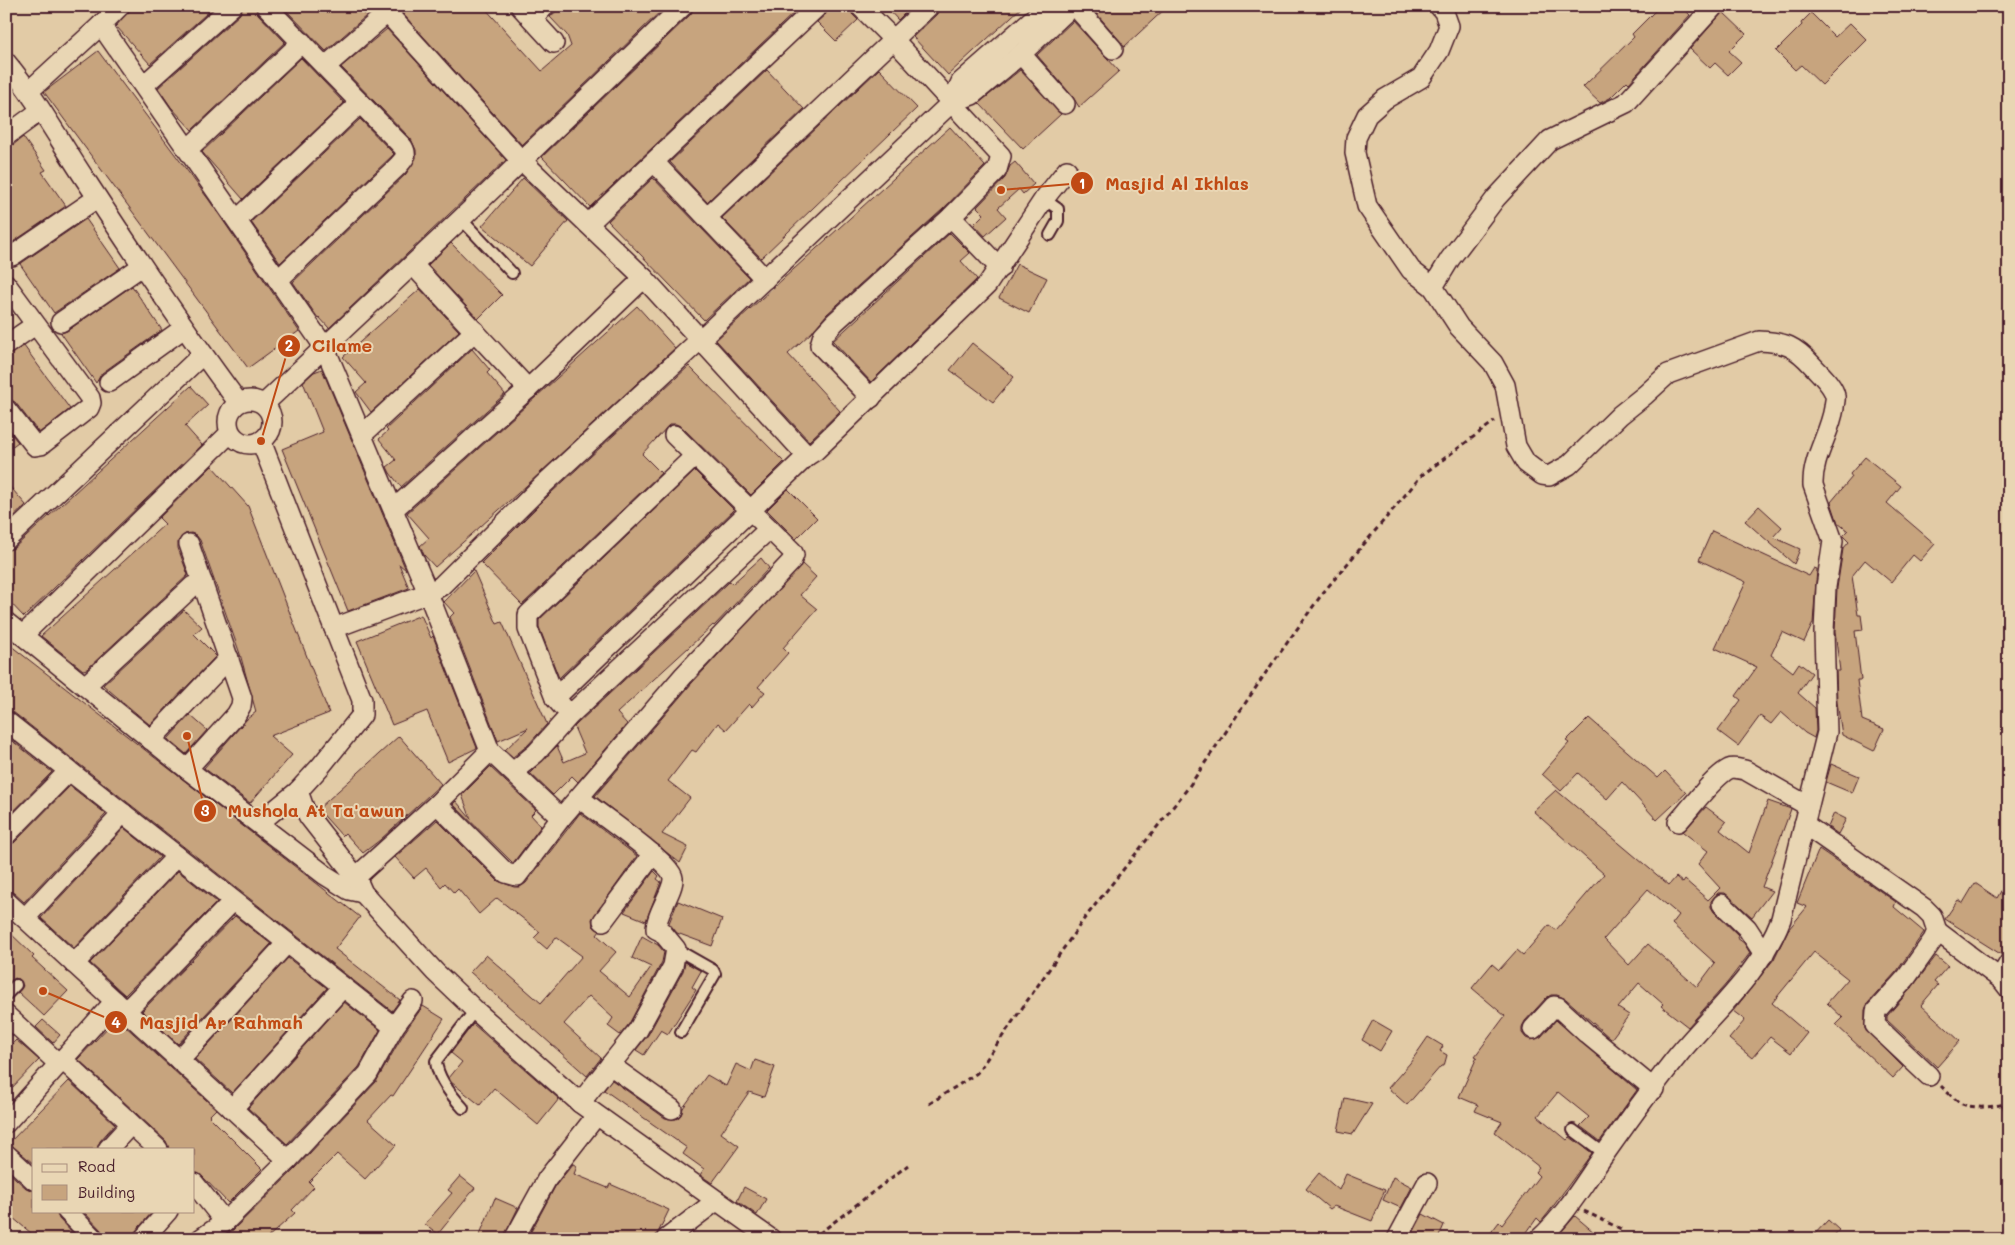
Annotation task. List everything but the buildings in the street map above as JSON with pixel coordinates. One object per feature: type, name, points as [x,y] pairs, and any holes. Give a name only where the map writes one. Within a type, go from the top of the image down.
[{"type":"street","points":[[29,92],[120,6]]},
{"type":"street","points":[[144,86],[232,6]]},
{"type":"street","points":[[266,6],[403,147],[406,156],[278,280]]},
{"type":"street","points":[[264,404],[522,162],[683,6]]},
{"type":"street","points":[[588,224],[818,6]]},
{"type":"street","points":[[860,6],[1001,156],[997,170],[951,217],[828,329],[821,340],[820,345],[871,398]]},
{"type":"street","points":[[707,217],[929,6]]},
{"type":"street","points":[[1439,6],[1444,12],[1448,26],[1439,51],[1421,78],[1385,99],[1367,115],[1356,138],[1355,153],[1368,206],[1411,270],[1434,287],[1459,327],[1493,363],[1505,385],[1516,446],[1526,463],[1542,475],[1549,476],[1569,465],[1620,415],[1668,374],[1717,358],[1759,341],[1790,346],[1807,360],[1831,389],[1832,421],[1812,476],[1812,485],[1833,540],[1826,587],[1827,732],[1781,919],[1773,940],[1764,954],[1679,1055],[1570,1204],[1540,1239]]},
{"type":"street","points":[[1434,287],[1450,259],[1496,198],[1550,140],[1626,103],[1714,6]]},
{"type":"street","points":[[952,102],[972,95],[1021,54],[1070,8]]},
{"type":"street","points":[[334,628],[428,593],[441,586],[544,484],[952,102],[961,82],[1044,9],[1070,8],[1113,49]]},
{"type":"street","points":[[326,66],[388,9],[522,162],[644,278],[806,456]]},
{"type":"street","points":[[532,10],[554,42]]},
{"type":"street","points":[[101,26],[325,348],[394,509],[490,751],[562,818]]},
{"type":"street","points":[[188,149],[302,42]]},
{"type":"street","points":[[1021,54],[1065,104]]},
{"type":"street","points":[[6,62],[29,92],[184,328],[238,402]]},
{"type":"street","points":[[237,220],[360,103]]},
{"type":"street","points":[[6,136],[40,111]]},
{"type":"street","points":[[654,162],[765,279]]},
{"type":"street","points":[[554,698],[806,456],[815,451],[871,398],[987,285],[1044,200],[1067,170]]},
{"type":"street","points":[[12,256],[97,198]]},
{"type":"street","points":[[951,217],[1000,268]]},
{"type":"street","points":[[413,265],[528,389]]},
{"type":"street","points":[[61,322],[142,266]]},
{"type":"street","points":[[394,509],[528,389],[644,278]]},
{"type":"street","points":[[6,284],[92,403],[89,408],[41,445],[33,444],[6,410]]},
{"type":"street","points":[[6,346],[35,325]]},
{"type":"street","points":[[109,382],[184,328]]},
{"type":"street","points":[[362,435],[475,331]]},
{"type":"street","points":[[6,540],[203,354]]},
{"type":"street","points":[[256,400],[264,404],[269,410],[272,419],[272,428],[268,436],[253,444],[244,444],[236,440],[230,433],[227,425],[228,416],[238,402],[256,400]]},
{"type":"street","points":[[23,635],[230,433]]},
{"type":"street","points":[[437,804],[506,874],[517,876],[578,798],[684,675],[791,562],[794,555],[792,551],[748,512],[674,435]]},
{"type":"street","points":[[258,823],[298,791],[362,715],[362,700],[261,441]]},
{"type":"street","points":[[570,715],[554,698],[528,629],[528,615],[695,456]]},
{"type":"street","points":[[748,512],[748,548]]},
{"type":"street","points":[[513,772],[536,753],[570,715],[769,529]]},
{"type":"street","points":[[187,769],[236,715],[241,706],[242,698],[189,544]]},
{"type":"street","points":[[85,686],[193,586],[203,583]]},
{"type":"street","points":[[6,622],[187,769],[325,875],[349,890],[359,885],[490,751]]},
{"type":"street","points":[[151,740],[229,658]]},
{"type":"street","points":[[8,726],[123,813],[394,1027]]},
{"type":"street","points":[[1678,822],[1714,782],[1729,769],[1745,770],[1806,815],[1924,908],[1932,916],[1937,931],[2006,977]]},
{"type":"street","points":[[6,835],[69,771]]},
{"type":"street","points":[[298,791],[304,808],[359,885],[435,972],[475,1010],[596,1116],[771,1239]]},
{"type":"street","points":[[578,798],[653,854],[672,874],[673,880],[663,903],[656,929],[662,932],[676,948],[673,966],[638,1030],[580,1103]]},
{"type":"street","points":[[25,918],[123,813]]},
{"type":"street","points":[[603,921],[653,854]]},
{"type":"street","points":[[74,964],[177,856]]},
{"type":"street","points":[[6,901],[288,1160]]},
{"type":"street","points":[[6,1123],[61,1062],[233,901]]},
{"type":"street","points":[[1722,904],[1747,928],[1764,954]]},
{"type":"street","points":[[1929,1076],[1875,1025],[1875,1019],[1876,1011],[1906,978],[1933,940],[1937,931]]},
{"type":"street","points":[[179,1060],[287,943]]},
{"type":"street","points":[[232,1109],[343,987]]},
{"type":"street","points":[[200,1239],[225,1222],[288,1160],[368,1074],[394,1027],[413,1001]]},
{"type":"street","points":[[1533,1029],[1554,1006],[1558,1006],[1586,1033],[1654,1089]]},
{"type":"street","points":[[6,1015],[132,1124],[157,1148]]},
{"type":"street","points":[[610,1065],[672,1108]]},
{"type":"street","points":[[514,1239],[547,1178],[596,1116]]},
{"type":"street","points":[[109,1148],[132,1124]]},
{"type":"street","points":[[6,1154],[32,1178]]},
{"type":"street","points":[[1397,1239],[1427,1183]]},
{"type":"street","points":[[195,1184],[225,1222]]},
{"type":"street","points":[[666,1239],[716,1201]]},
{"type":"street","points":[[68,1212],[94,1239]]},
{"type":"street","points":[[144,1239],[167,1212]]},
{"type":"lane","points":[[1044,200],[1058,209],[1058,221],[1050,235]]},
{"type":"lane","points":[[461,219],[512,273]]},
{"type":"lane","points":[[676,948],[713,970],[714,974],[681,1032]]},
{"type":"lane","points":[[6,995],[16,985]]},
{"type":"lane","points":[[463,1108],[452,1095],[439,1072],[436,1061],[475,1010]]},
{"type":"lane","points":[[1574,1130],[1605,1154]]},
{"type":"path","points":[[930,1104],[977,1073],[1084,919],[1188,788],[1267,670],[1322,594],[1422,476],[1510,410]]},
{"type":"path","points":[[1929,1076],[1962,1104],[1973,1106],[2003,1105],[2009,1101]]},
{"type":"path","points":[[2003,1105],[2009,1121]]},
{"type":"path","points":[[812,1239],[908,1165]]},
{"type":"path","points":[[1570,1204],[1623,1230]]},
{"type":"place","name":"Masjid Al Ikhlas","points":[[1001,190]]},
{"type":"place","name":"Cilame","points":[[261,441]]},
{"type":"place","name":"Mushola At Ta'awun","points":[[187,736]]},
{"type":"place","name":"Masjid Ar Rahmah","points":[[43,991]]}]
